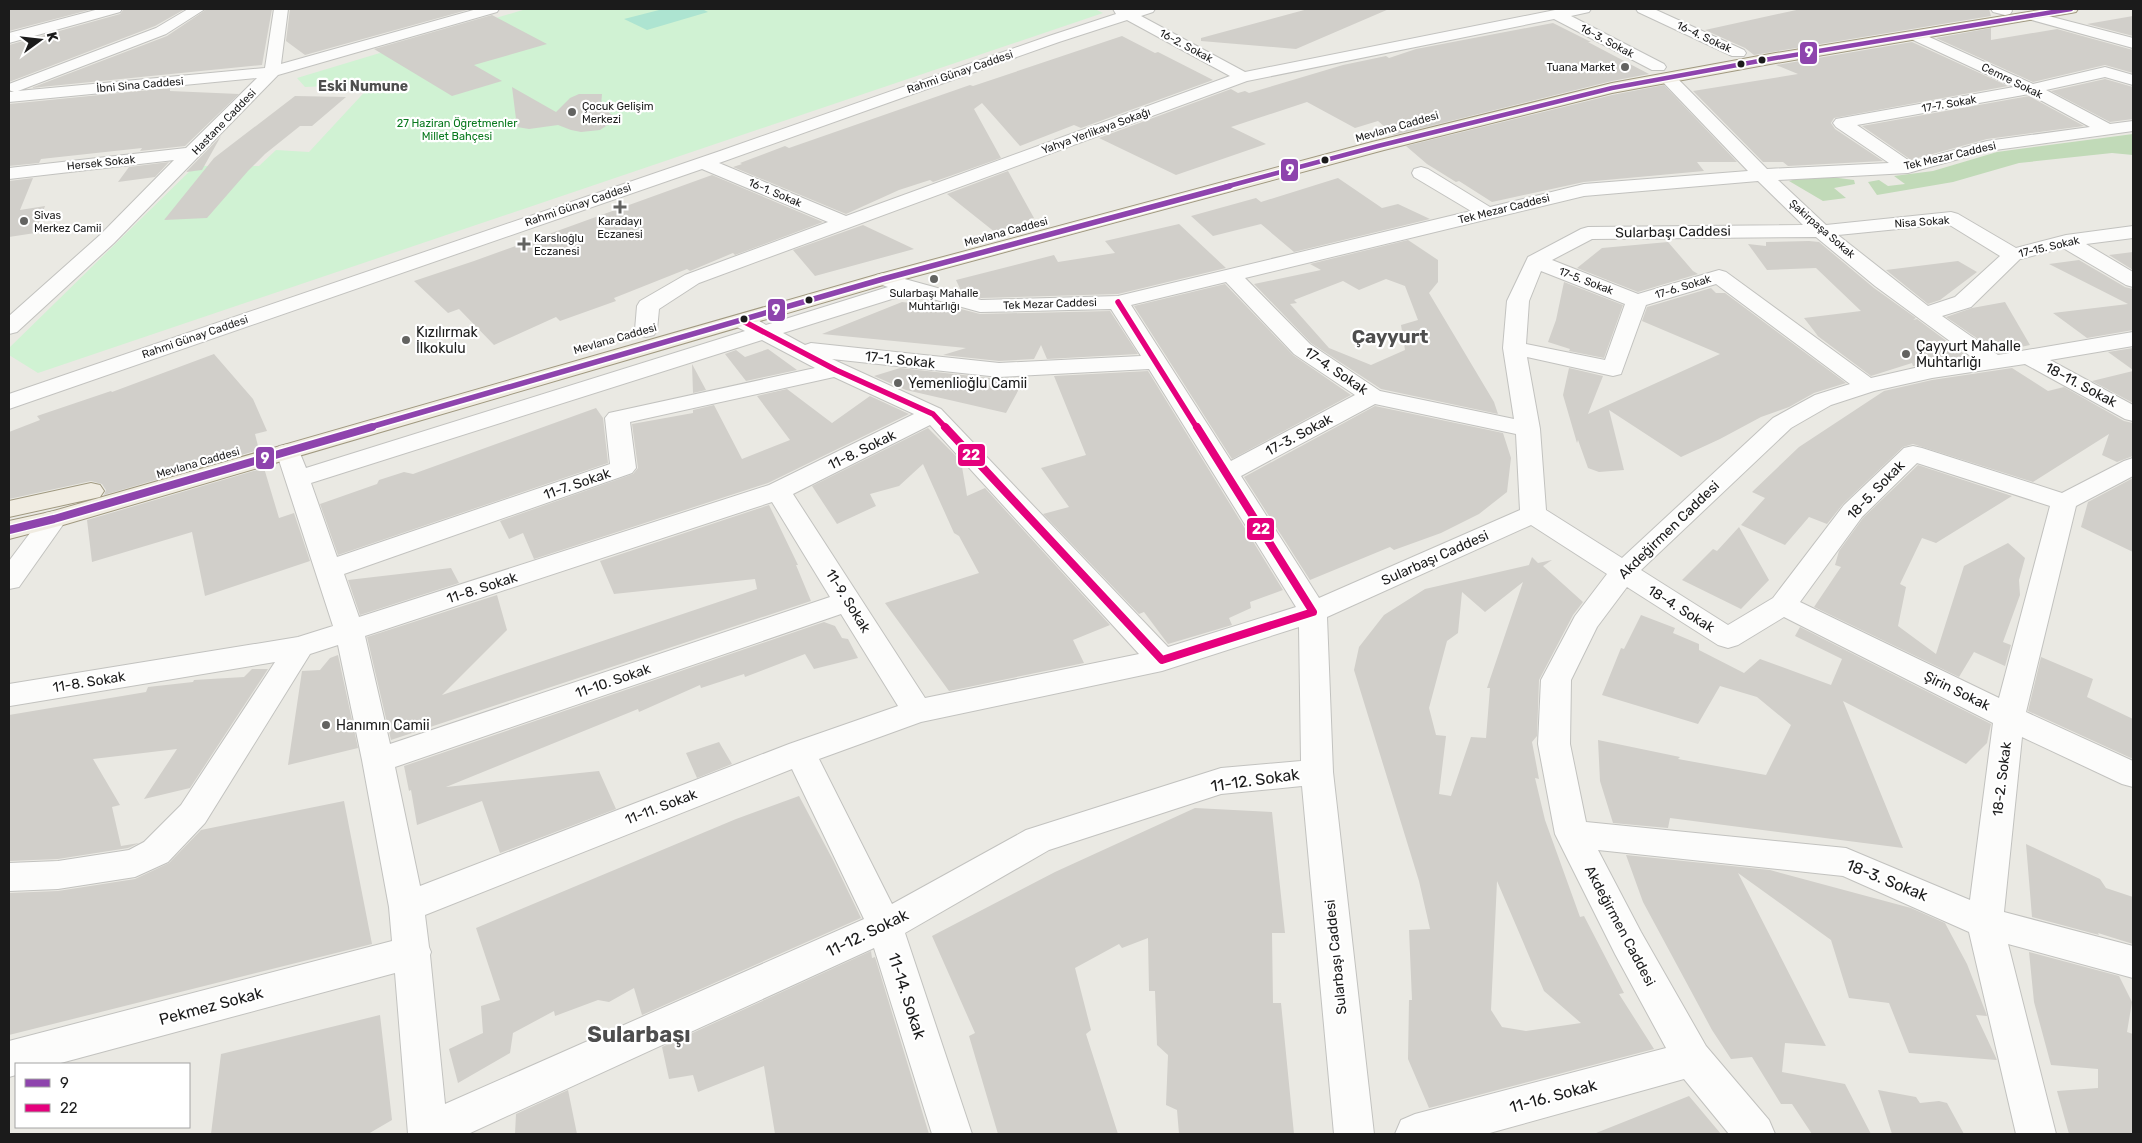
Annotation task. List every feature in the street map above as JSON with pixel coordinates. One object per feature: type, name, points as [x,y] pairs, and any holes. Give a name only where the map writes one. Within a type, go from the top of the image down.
[{"type":"main road","name":"Mevlana Caddesi","points":[[9,530],[292,465],[743,321],[883,279],[1378,146],[1738,53],[2013,11],[2071,9]]},
{"type":"main road","name":"Mevlana Caddesi","points":[[9,509],[188,467],[646,330],[809,284],[1363,138],[1456,110],[1663,72],[1916,36],[2013,11]]},
{"type":"street","points":[[9,38],[115,9]]},
{"type":"street","points":[[9,89],[161,31],[198,9]]},
{"type":"street","points":[[272,72],[281,9]]},
{"type":"street","name":"Hastane Caddesi","points":[[9,327],[107,239],[272,72],[492,9]]},
{"type":"street","name":"Rahmi Günay Caddesi","points":[[11,400],[702,163],[1122,12],[1148,9]]},
{"type":"street","name":"Yahya Yerlikaya Sokağı","points":[[646,330],[648,306],[692,279],[1244,77],[1584,9]]},
{"type":"street","name":"16-4. Sokak","points":[[1643,9],[1738,53]]},
{"type":"street","points":[[2013,11],[2133,43]]},
{"type":"street","name":"16-2. Sokak","points":[[1122,12],[1244,77]]},
{"type":"street","name":"16-3. Sokak","points":[[1556,14],[1663,72]]},
{"type":"street","name":"Cemre Sokak","points":[[1916,36],[2031,89],[2107,130]]},
{"type":"street","name":"İbni Sina Caddesi","points":[[9,97],[272,72]]},
{"type":"street","name":"Şakirpaşa Sokak","points":[[1663,72],[1762,175],[1821,231],[1925,314],[1992,361]]},
{"type":"street","name":"17-7. Sokak","points":[[1908,168],[1842,124],[2031,89],[2105,72],[2133,80]]},
{"type":"street","name":"Tek Mezar Caddesi","points":[[883,279],[980,306],[1118,302],[1584,190],[1762,175],[1908,168],[1987,146],[2133,126]]},
{"type":"street","name":"Hersek Sokak","points":[[9,173],[193,153]]},
{"type":"street","name":"16-1. Sokak","points":[[702,163],[847,223]]},
{"type":"street","points":[[1421,173],[1487,213]]},
{"type":"street","name":"Nisa Sokak","points":[[1821,231],[1951,218],[2013,255]]},
{"type":"street","name":"Sularbaşı Caddesi","points":[[1535,262],[1588,233],[1821,231]]},
{"type":"street","name":"17-15. Sokak","points":[[1925,314],[1963,302],[2013,255],[2066,241],[2133,232]]},
{"type":"street","points":[[2066,241],[2133,281]]},
{"type":"street","points":[[1533,514],[1528,429],[1514,348],[1518,301],[1535,262]]},
{"type":"street","name":"17-5. Sokak","points":[[1535,262],[1637,301]]},
{"type":"street","name":"17-4. Sokak","points":[[1231,275],[1302,349],[1372,396],[1528,429]]},
{"type":"street","name":"17-6. Sokak","points":[[1514,348],[1613,369],[1637,301],[1719,276],[1867,386]]},
{"type":"street","points":[[428,1133],[413,952],[407,907],[378,760],[349,631],[292,465],[767,333],[909,287]]},
{"type":"street","points":[[1118,302],[1313,612]]},
{"type":"street","points":[[743,321],[836,370],[933,414],[1162,660]]},
{"type":"street","name":"Akdeğirmen Caddesi","points":[[1755,1134],[1692,1059],[1628,943],[1572,834],[1554,744],[1556,680],[1585,623],[1623,572],[1782,423],[1823,400],[1867,386],[1932,370],[2028,357],[2133,339]]},
{"type":"street","name":"17-1. Sokak","points":[[797,349],[999,370],[1154,362]]},
{"type":"street","name":"18-11. Sokak","points":[[2028,357],[2133,414]]},
{"type":"street","name":"11-7. Sokak","points":[[327,570],[624,468],[617,418],[836,370]]},
{"type":"street","name":"17-3. Sokak","points":[[1226,474],[1372,396]]},
{"type":"street","name":"11-8. Sokak","points":[[10,695],[300,647],[778,491],[933,414]]},
{"type":"street","name":"18-5. Sokak","points":[[1728,638],[1783,605],[1853,511],[1913,453],[2064,502]]},
{"type":"street","points":[[2064,502],[2133,466]]},
{"type":"street","name":"11-9. Sokak","points":[[778,491],[917,711]]},
{"type":"street","name":"18-2. Sokak","points":[[2036,1134],[1985,922],[2009,717],[2064,502]]},
{"type":"street","name":"Sularbaşı Caddesi","points":[[1354,1134],[1317,772],[1313,612],[1533,514]]},
{"type":"street","name":"18-4. Sokak","points":[[1533,514],[1728,638]]},
{"type":"street","points":[[9,580],[54,519]]},
{"type":"street","name":"11-10. Sokak","points":[[378,760],[848,601]]},
{"type":"street","name":"Şirin Sokak","points":[[1783,605],[2009,717],[2133,775]]},
{"type":"street","name":"11-11. Sokak","points":[[407,907],[800,753],[917,711],[1162,660],[1313,612]]},
{"type":"street","points":[[9,877],[58,875],[135,863],[156,852],[193,814],[300,647]]},
{"type":"street","name":"11-14. Sokak","points":[[800,753],[885,926],[952,1134]]},
{"type":"street","name":"11-12. Sokak","points":[[428,1133],[885,926],[1038,840],[1222,781],[1317,772]]},
{"type":"street","name":"18-3. Sokak","points":[[1572,834],[1846,862],[1985,922],[2133,962]]},
{"type":"street","name":"Pekmez Sokak","points":[[9,1059],[413,952]]},
{"type":"street","name":"11-16. Sokak","points":[[1415,1134],[1692,1059]]},
{"type":"green space","name":"27 Haziran Öğretmenler Millet Bahçesi","points":[[526,9],[1095,9],[1103,13],[38,373],[9,355],[9,348],[195,166],[259,166],[276,150],[309,152],[372,84],[305,87],[297,78]]},
{"type":"green space","points":[[663,9],[702,9],[708,12],[647,30],[624,19]]},
{"type":"green space","points":[[2133,134],[2133,155],[2112,153],[2019,163],[1953,182],[1877,195],[1868,182],[1879,180],[1888,186],[1905,184],[1894,176],[1933,171],[1997,152]]},
{"type":"green space","points":[[1804,177],[1831,177],[1854,180],[1855,184],[1834,188],[1846,198],[1823,201],[1789,181]]},
{"type":"building","points":[[9,9],[93,9],[9,31]]},
{"type":"building","points":[[124,9],[185,9],[155,26],[9,82],[9,45],[120,14]]},
{"type":"building","points":[[207,9],[272,9],[262,65],[31,88],[167,36]]},
{"type":"building","points":[[290,9],[471,9],[305,55],[286,41]]},
{"type":"building","points":[[1308,9],[1389,9],[1296,49],[1201,41],[1201,38]]},
{"type":"building","points":[[1801,9],[1989,9],[1991,16],[1754,55],[1745,48],[1705,30]]},
{"type":"building","points":[[492,15],[547,44],[474,65],[502,81],[452,96],[374,49]]},
{"type":"building","points":[[2133,16],[2133,36],[2087,24]]},
{"type":"building","points":[[1553,23],[1649,74],[1612,81],[1394,135],[1378,121],[1355,128],[1307,102],[1231,127],[1266,144],[1176,175],[1099,138],[1231,89],[1238,93],[1245,91],[1249,93],[1343,65],[1386,56],[1389,58],[1416,49]]},
{"type":"building","points":[[1991,28],[1991,40],[2057,29],[2133,50],[2133,73],[2105,65],[2033,82],[1936,38]]},
{"type":"building","points":[[1122,36],[1213,80],[1081,128],[1074,125],[1020,146],[982,103],[974,109],[1001,158],[933,182],[930,180],[899,190],[846,214],[733,167],[785,146],[789,148],[970,85],[973,86]]},
{"type":"building","points":[[1912,42],[2008,86],[1834,118],[1831,123],[1835,129],[1883,161],[1788,166],[1783,162],[1763,162],[1693,91],[1798,74],[1776,65]]},
{"type":"building","points":[[2105,79],[2133,87],[2133,119],[2110,122],[2051,91]]},
{"type":"building","points":[[1664,85],[1737,162],[1697,162],[1704,171],[1584,182],[1492,202],[1427,164],[1406,146],[1612,95]]},
{"type":"building","name":"Çocuk Gelişim Merkezi","points":[[512,87],[556,112],[570,98],[579,94],[602,94],[601,106],[617,119],[600,130],[581,132],[558,125],[529,129],[517,127]]},
{"type":"building","points":[[170,88],[170,91],[239,94],[185,146],[140,151],[142,148],[41,159],[39,163],[9,166],[9,104]]},
{"type":"building","points":[[295,96],[346,97],[312,126],[300,126],[265,154],[207,218],[164,220],[214,158]]},
{"type":"building","points":[[2029,96],[2084,126],[1987,139],[1911,160],[1862,126]]},
{"type":"building","points":[[221,136],[202,170],[186,172]]},
{"type":"building","points":[[169,162],[155,177],[118,182],[129,167]]},
{"type":"building","points":[[1008,171],[1034,218],[996,233],[947,194]]},
{"type":"building","points":[[712,175],[823,222],[735,255],[733,253],[690,271],[687,269],[614,298],[616,301],[560,321],[556,317],[494,345],[459,309],[448,313],[414,281],[474,261]]},
{"type":"building","name":"Sivas Merkez Camii","points":[[33,178],[20,210],[45,206],[35,233],[9,237],[9,181]]},
{"type":"building","points":[[1338,178],[1382,208],[1398,204],[1430,219],[1294,252],[1261,224],[1213,236],[1191,216],[1256,198],[1261,202]]},
{"type":"building","points":[[1179,224],[1226,268],[1118,294],[981,298],[962,293],[956,280],[1054,255],[1058,262],[1115,253],[1105,241]]},
{"type":"building","points":[[863,225],[914,249],[815,276],[793,250]]},
{"type":"building","points":[[1408,240],[1438,260],[1438,282],[1429,293],[1494,402],[1498,414],[1381,389],[1311,343],[1254,284],[1321,270],[1310,264]],"holes":[[[1386,279],[1405,286],[1418,320],[1401,325],[1405,350],[1371,365],[1329,348],[1290,304],[1297,303],[1294,300],[1343,281],[1359,290]]]},
{"type":"building","points":[[1668,242],[1693,271],[1698,274],[1638,292],[1577,268],[1602,248]]},
{"type":"building","points":[[1766,242],[1819,242],[1874,288],[1916,318],[1913,320],[1917,319],[1968,357],[1913,366],[1912,363],[1871,376],[1815,334],[1818,336],[1804,318],[1861,311],[1816,268],[1767,270],[1748,244],[1766,246]]},
{"type":"building","points":[[2133,252],[2133,270],[2109,255]]},
{"type":"building","points":[[2079,260],[2125,287],[2133,289],[2133,330],[2087,338],[2053,313],[2128,304],[2049,264]]},
{"type":"building","points":[[1958,261],[1977,272],[1940,300],[1928,304],[1886,270]]},
{"type":"building","points":[[1564,282],[1623,305],[1604,358],[1569,351],[1570,349],[1548,342],[1556,320]]},
{"type":"building","points":[[1225,284],[1293,355],[1351,395],[1232,459],[1134,306]]},
{"type":"building","points":[[1711,288],[1716,293],[1725,293],[1846,383],[1814,393],[1789,407],[1761,417],[1681,457],[1609,410],[1624,470],[1599,472],[1588,468],[1578,440],[1577,443],[1563,395],[1569,368],[1603,376],[1588,414],[1720,354],[1642,321],[1647,307]]},
{"type":"building","points":[[902,302],[957,308],[980,314],[1110,311],[1138,354],[1047,359],[1041,345],[1034,359],[999,361],[943,355],[966,348],[822,334]]},
{"type":"building","points":[[2005,302],[2030,345],[1997,352],[1946,317],[1972,308]]},
{"type":"building","points":[[2133,348],[2133,370],[2108,352]]},
{"type":"building","points":[[768,349],[797,370],[746,381],[725,354],[736,350],[745,357]]},
{"type":"building","points":[[214,354],[253,399],[267,431],[255,434],[259,450],[104,495],[106,490],[102,484],[91,481],[9,499],[9,432],[40,420],[37,416],[112,392]]},
{"type":"building","points":[[692,364],[706,390],[693,393]]},
{"type":"building","points":[[900,368],[999,379],[1025,378],[1006,413],[906,390],[874,376]]},
{"type":"building","points":[[2012,368],[2048,391],[2064,387],[2124,421],[2133,423],[2133,456],[2117,462],[2102,455],[2109,434],[2033,482],[1913,444],[1903,447],[1843,504],[1827,524],[1809,517],[1785,545],[1741,525],[1765,498],[1752,492],[1799,447],[1884,391],[1932,380]]},
{"type":"building","points":[[1148,371],[1283,590],[1250,602],[1251,608],[1229,618],[1232,625],[1168,644],[1144,612],[1139,614],[1043,514],[1069,507],[1041,468],[1086,455],[1054,376]]},
{"type":"building","points":[[2133,371],[2133,403],[2092,381]]},
{"type":"building","points":[[787,389],[832,423],[870,396],[909,414],[768,483],[534,559],[523,533],[509,539],[500,521],[633,474],[638,468],[632,424],[693,413],[693,410],[714,405],[742,459],[790,440],[757,396]]},
{"type":"building","points":[[1375,406],[1503,433],[1511,458],[1507,492],[1479,514],[1441,533],[1394,550],[1390,547],[1310,580],[1244,477]]},
{"type":"building","points":[[596,408],[603,418],[608,463],[338,555],[320,504],[377,484],[379,480],[404,472],[413,474]]},
{"type":"building","points":[[928,428],[961,461],[967,496],[985,488],[1110,625],[1073,640],[1084,663],[949,691],[885,603],[979,573],[959,536],[954,533],[923,464],[899,486],[870,494],[876,506],[837,524],[812,486]]},
{"type":"building","points":[[1918,465],[2012,496],[1936,543],[1922,538],[1900,584],[1906,587],[1898,626],[1936,654],[1964,566],[2008,543],[2025,558],[2019,580],[2020,595],[2003,642],[2011,645],[2005,666],[1974,652],[1959,677],[1814,607],[1841,567],[1835,565],[1839,551],[1863,518]]},
{"type":"building","points":[[264,468],[279,518],[294,513],[310,561],[205,596],[192,532],[92,562],[87,520]]},
{"type":"building","points":[[2133,478],[2133,552],[2081,527],[2088,502]]},
{"type":"building","points":[[769,505],[798,565],[796,565],[811,601],[391,740],[367,637],[497,595],[507,630],[442,695],[757,589],[755,579],[614,594],[600,561]]},
{"type":"building","points":[[1739,527],[1769,580],[1741,609],[1682,580],[1713,549],[1717,551]]},
{"type":"building","points":[[1532,557],[1538,563],[1552,560],[1543,566],[1583,602],[1573,615],[1539,680],[1537,736],[1532,742],[1539,779],[1535,778],[1545,820],[1580,917],[1584,916],[1624,993],[1619,994],[1654,1049],[1429,1108],[1408,1059],[1409,1000],[1412,1000],[1409,930],[1430,929],[1419,881],[1354,670],[1359,647],[1384,615],[1425,589],[1529,565]],"holes":[[[1523,582],[1487,688],[1490,688],[1486,738],[1471,737],[1451,796],[1439,794],[1446,736],[1436,735],[1429,708],[1447,641],[1458,633],[1462,592],[1485,612]],[[1497,881],[1544,991],[1581,1023],[1526,1031],[1502,1027],[1491,1010]]]},
{"type":"building","points":[[451,568],[459,583],[360,615],[348,580]]},
{"type":"building","points":[[1641,615],[1675,628],[1673,633],[1699,644],[1699,650],[1744,673],[1760,659],[1831,685],[1842,659],[1795,636],[1800,627],[1991,724],[1987,743],[1966,764],[1843,701],[1903,848],[1670,818],[1668,828],[1613,823],[1600,781],[1598,740],[1680,757],[1678,759],[1766,775],[1791,725],[1757,697],[1720,686],[1698,724],[1602,695],[1621,648],[1624,649]]},
{"type":"building","points":[[824,622],[835,626],[842,638],[848,639],[858,658],[814,669],[805,654],[745,677],[744,674],[701,688],[700,685],[639,712],[638,709],[446,787],[599,771],[616,809],[500,853],[482,801],[417,825],[411,790],[409,791],[404,766]]},
{"type":"building","name":"Hanımın Camii","points":[[338,655],[358,748],[288,765],[302,671],[320,670],[330,658]]},
{"type":"building","points":[[2041,657],[2093,679],[2087,697],[2133,719],[2133,759],[2028,711]]},
{"type":"building","points":[[252,669],[268,669],[190,788],[144,799],[177,749],[93,759],[120,805],[112,807],[121,846],[139,843],[128,848],[58,859],[9,861],[9,715],[146,692],[148,687],[193,682],[194,680],[244,677]]},
{"type":"building","points":[[719,742],[732,764],[697,778],[686,753]]},
{"type":"building","points":[[799,796],[861,918],[642,1015],[634,988],[609,1002],[598,1000],[555,1016],[554,1011],[513,1033],[510,1053],[458,1083],[449,1049],[483,1033],[481,1006],[500,1000],[476,928],[736,819]]},
{"type":"building","points":[[344,801],[372,944],[9,1035],[9,893],[58,891],[135,879],[169,863],[201,830]]},
{"type":"building","points":[[1195,808],[1272,812],[1285,933],[1272,933],[1273,1003],[1281,1003],[1294,1134],[1179,1134],[1177,1110],[1166,1105],[1168,1055],[1157,1045],[1155,991],[1149,991],[1148,938],[1122,948],[1119,944],[1075,968],[1091,1030],[1086,1034],[1118,1134],[998,1134],[969,1036],[975,1033],[932,936],[1055,872]]},
{"type":"building","points":[[2026,844],[2100,879],[2106,888],[2133,897],[2133,944],[2098,933],[2099,935],[2032,917]]},
{"type":"building","points":[[1626,855],[1770,870],[1911,908],[1945,923],[1967,964],[1986,1013],[1987,1016],[1976,1015],[1997,1060],[1909,1053],[1889,1003],[1849,998],[1831,940],[1738,873],[1826,1046],[1785,1043],[1782,1072],[1845,1084],[1871,1134],[1812,1134],[1792,1104],[1781,1104],[1752,1057],[1731,1059],[1712,1030],[1643,902]]},
{"type":"building","points":[[871,951],[872,958],[875,957],[929,1134],[775,1134],[764,1066],[698,1092],[693,1075],[669,1079],[662,1047]]},
{"type":"building","points":[[2029,952],[2119,976],[2132,1002],[2127,1032],[2133,1034],[2133,1134],[2069,1134],[2057,1091],[2098,1088],[2098,1069],[2051,1065],[2034,1002]]},
{"type":"building","points":[[380,1015],[392,1120],[368,1134],[211,1134],[221,1054]]},
{"type":"building","points":[[568,1090],[577,1134],[515,1134],[516,1114]]},
{"type":"building","points":[[1878,1090],[1916,1097],[1920,1103],[1939,1101],[1947,1103],[1964,1134],[1892,1134]]},
{"type":"building","points":[[1689,1096],[1721,1134],[1596,1134],[1596,1133]]},
{"type":"transit line","name":"9","points":[[9,530],[54,519],[883,279],[1378,146],[1612,88],[1770,59],[2071,9]]},
{"type":"transit line","name":"22","points":[[743,321],[836,370],[933,414],[1162,660],[1313,612],[1118,302]]},
{"type":"place","name":"Tuana Market","points":[[1625,67]]},
{"type":"place","name":"Çocuk Gelişim Merkezi","points":[[572,112]]},
{"type":"place","name":"Karadayı Eczanesi","points":[[620,207]]},
{"type":"place","name":"Sivas Merkez Camii","points":[[24,221]]},
{"type":"place","name":"Karslıoğlu Eczanesi","points":[[524,244]]},
{"type":"place","name":"Sularbaşı Mahalle Muhtarlığı","points":[[934,279]]},
{"type":"place","name":"Kızılırmak İlkokulu","points":[[406,340]]},
{"type":"place","name":"Çayyurt Mahalle Muhtarlığı","points":[[1906,354]]},
{"type":"place","name":"Yemenlioğlu Camii","points":[[898,383]]},
{"type":"place","name":"Hanımın Camii","points":[[326,725]]},
{"type":"district","name":"Eski Numune","points":[[363,86]]},
{"type":"district","name":"Çayyurt","points":[[1390,336]]},
{"type":"district","name":"Sularbaşı","points":[[639,1034]]}]
